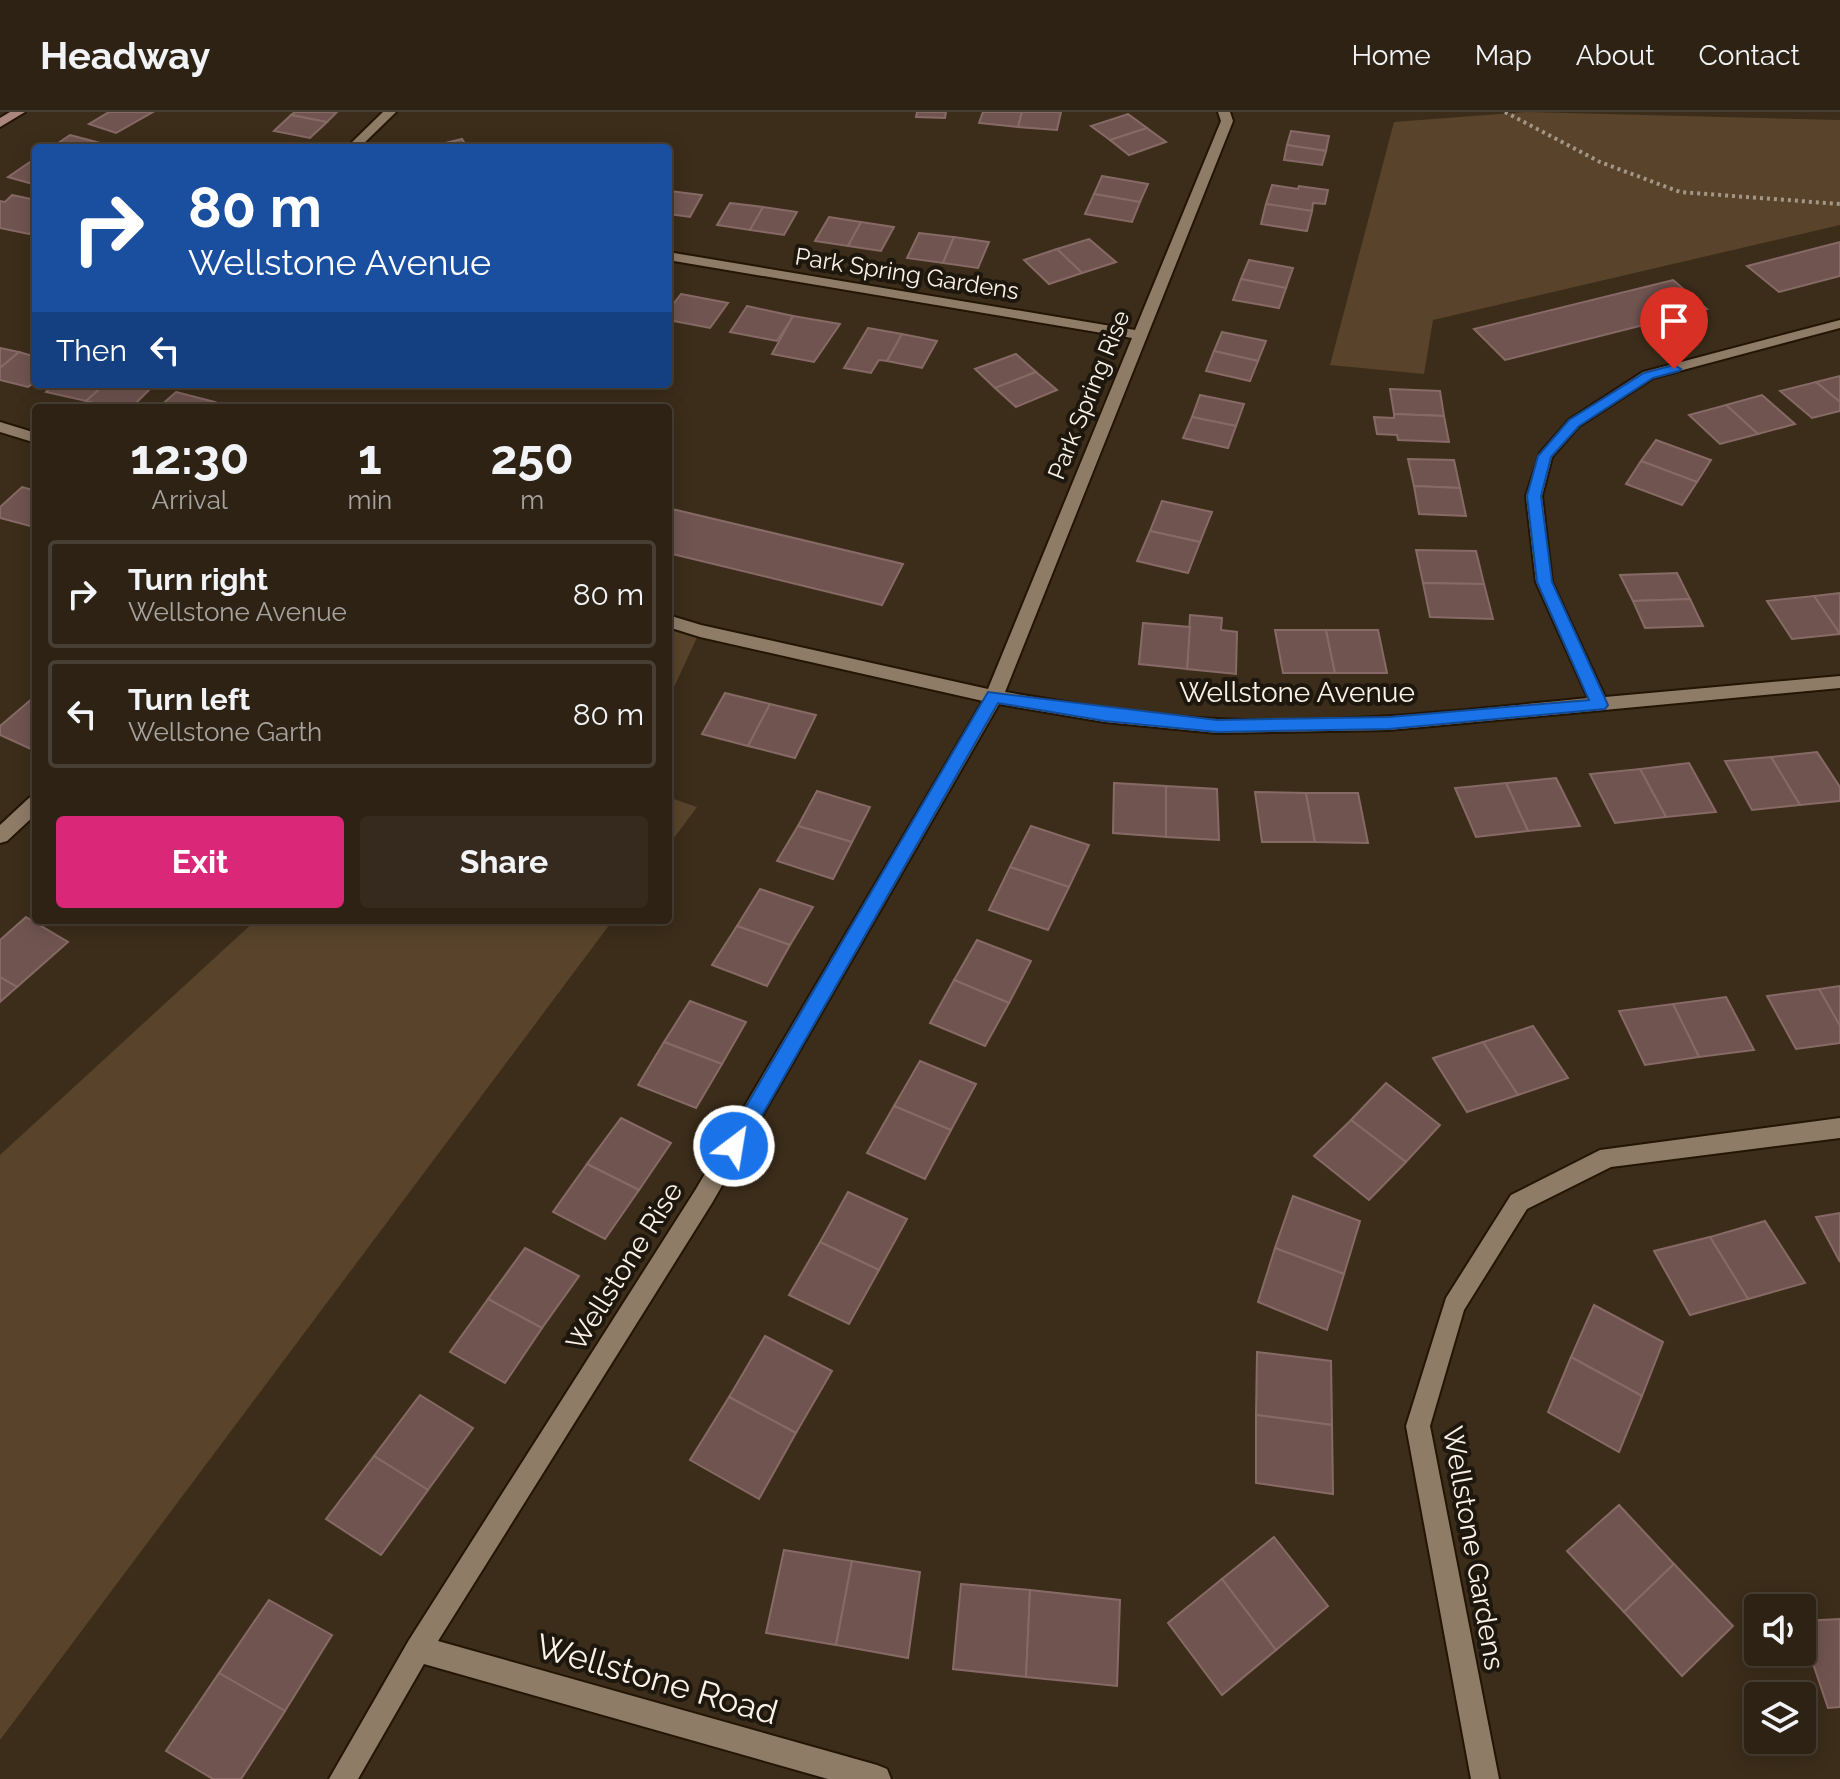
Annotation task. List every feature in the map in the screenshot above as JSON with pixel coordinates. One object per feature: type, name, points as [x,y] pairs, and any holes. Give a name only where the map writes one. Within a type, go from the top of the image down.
[{"type":"street","points":[[0,123],[19,112]]},
{"type":"street","points":[[356,144],[390,112]]},
{"type":"street","name":"Park Spring Rise","points":[[994,697],[1227,121],[1224,112]]},
{"type":"street","name":"Park Spring Gardens","points":[[672,257],[1139,335]]},
{"type":"street","points":[[1600,705],[1544,582],[1534,496],[1545,456],[1574,423],[1648,375],[1840,324]]},
{"type":"street","points":[[0,427],[32,437]]},
{"type":"street","name":"Wellstone Avenue","points":[[672,622],[715,635],[994,697],[1105,715],[1217,726],[1389,723],[1840,682]]},
{"type":"street","name":"Wellstone Rise","points":[[343,1779],[418,1649],[704,1196],[994,697]]},
{"type":"street","points":[[0,836],[32,807]]},
{"type":"street","name":"Wellstone Gardens","points":[[1485,1779],[1418,1426],[1454,1306],[1519,1202],[1608,1157],[1840,1128]]},
{"type":"street","name":"Wellstone Road","points":[[418,1649],[877,1779]]},
{"type":"path","points":[[1505,112],[1600,162],[1680,192],[1840,204]]},
{"type":"shaded area","points":[[1527,112],[1840,120],[1840,225],[1433,320],[1424,374],[1330,365],[1394,122]]},
{"type":"shaded area","points":[[672,622],[700,631],[672,691]]},
{"type":"shaded area","points":[[672,798],[697,807],[672,841]]},
{"type":"shaded area","points":[[252,924],[610,924],[0,1740],[0,1155]]},
{"type":"building","points":[[109,112],[153,112],[116,133],[89,124]]},
{"type":"building","points":[[295,112],[337,112],[327,122],[291,115]]},
{"type":"building","points":[[917,112],[946,112],[945,118],[916,117]]},
{"type":"building","points":[[983,112],[1022,112],[1018,127],[979,123]]},
{"type":"building","points":[[1022,112],[1061,112],[1057,130],[1018,127]]},
{"type":"building","points":[[1128,114],[1147,128],[1110,140],[1091,126]]},
{"type":"building","points":[[291,115],[327,122],[310,138],[274,131]]},
{"type":"building","points":[[1147,128],[1166,142],[1129,155],[1110,140]]},
{"type":"building","points":[[1291,131],[1329,136],[1326,151],[1287,145]]},
{"type":"building","points":[[70,135],[100,143],[99,144],[57,144]]},
{"type":"building","points":[[462,139],[465,144],[441,144]]},
{"type":"building","points":[[1287,145],[1326,151],[1322,165],[1284,160]]},
{"type":"building","points":[[32,161],[32,184],[8,177]]},
{"type":"building","points":[[1102,176],[1148,184],[1140,202],[1094,194]]},
{"type":"building","points":[[1272,185],[1328,190],[1325,204],[1313,203],[1312,211],[1266,204]]},
{"type":"building","points":[[672,191],[702,195],[690,217],[672,215]]},
{"type":"building","points":[[1094,194],[1140,202],[1132,222],[1085,214]]},
{"type":"building","points":[[12,195],[32,199],[32,231],[29,234],[0,228],[0,201],[5,202]]},
{"type":"building","points":[[730,203],[763,207],[750,230],[717,225]]},
{"type":"building","points":[[1266,204],[1312,211],[1307,231],[1261,224]]},
{"type":"building","points":[[763,207],[797,212],[784,235],[750,230]]},
{"type":"building","points":[[829,217],[861,222],[848,246],[815,241]]},
{"type":"building","points":[[861,222],[894,227],[881,251],[848,246]]},
{"type":"building","points":[[919,233],[954,237],[943,263],[907,258]]},
{"type":"building","points":[[954,237],[989,242],[978,268],[943,263]]},
{"type":"building","points":[[1089,239],[1116,262],[1082,273],[1057,249]]},
{"type":"building","points":[[1840,242],[1840,276],[1779,292],[1747,266]]},
{"type":"building","points":[[1057,249],[1082,273],[1049,284],[1024,260]]},
{"type":"building","points":[[1249,260],[1293,268],[1286,288],[1241,279]]},
{"type":"building","points":[[1241,279],[1286,288],[1279,308],[1233,300]]},
{"type":"building","points":[[1673,280],[1707,309],[1505,360],[1474,329]]},
{"type":"building","points":[[681,294],[728,303],[710,328],[672,321],[672,306]]},
{"type":"building","points":[[747,306],[793,316],[777,341],[730,332]]},
{"type":"building","points":[[793,316],[840,324],[814,362],[772,354]]},
{"type":"building","points":[[868,328],[902,334],[887,361],[879,360],[871,373],[844,368]]},
{"type":"building","points":[[1222,332],[1266,341],[1258,361],[1214,351]]},
{"type":"building","points":[[902,334],[937,341],[922,368],[887,361]]},
{"type":"building","points":[[0,348],[19,352],[0,368]]},
{"type":"building","points":[[1214,351],[1258,361],[1250,381],[1206,371]]},
{"type":"building","points":[[19,352],[32,356],[32,384],[28,387],[0,380],[0,368]]},
{"type":"building","points":[[1016,354],[1036,372],[995,388],[975,369]]},
{"type":"building","points":[[1036,372],[1057,390],[1016,407],[995,388]]},
{"type":"building","points":[[1840,376],[1840,402],[1816,382]]},
{"type":"building","points":[[1816,382],[1840,402],[1840,411],[1812,418],[1780,391]]},
{"type":"building","points":[[50,388],[101,388],[86,401],[46,392]]},
{"type":"building","points":[[101,388],[151,388],[135,404],[86,401]]},
{"type":"building","points":[[1390,389],[1440,391],[1444,416],[1394,414]]},
{"type":"building","points":[[176,392],[215,402],[213,404],[162,404]]},
{"type":"building","points":[[1200,395],[1244,404],[1236,426],[1192,417]]},
{"type":"building","points":[[1762,395],[1795,424],[1758,434],[1726,405]]},
{"type":"building","points":[[1726,405],[1758,434],[1720,444],[1689,415]]},
{"type":"building","points":[[1394,414],[1444,416],[1449,442],[1398,440],[1397,435],[1377,434],[1374,417],[1394,418]]},
{"type":"building","points":[[1192,417],[1236,426],[1228,448],[1183,438]]},
{"type":"building","points":[[1656,440],[1711,460],[1697,482],[1641,461]]},
{"type":"building","points":[[1408,459],[1454,460],[1460,488],[1414,486]]},
{"type":"building","points":[[1641,461],[1697,482],[1682,505],[1626,484]]},
{"type":"building","points":[[1414,486],[1460,488],[1466,516],[1419,514]]},
{"type":"building","points":[[22,487],[32,490],[32,524],[0,518],[0,507]]},
{"type":"building","points":[[1162,501],[1212,512],[1200,542],[1150,531]]},
{"type":"building","points":[[672,509],[903,564],[882,605],[672,554]]},
{"type":"building","points":[[1150,531],[1200,542],[1188,573],[1137,561]]},
{"type":"building","points":[[1416,550],[1476,551],[1484,584],[1423,583]]},
{"type":"building","points":[[1677,573],[1690,599],[1633,601],[1620,575]]},
{"type":"building","points":[[1423,583],[1484,584],[1493,619],[1430,617]]},
{"type":"building","points":[[1840,593],[1840,634],[1814,596]]},
{"type":"building","points":[[1814,596],[1840,634],[1792,639],[1767,601]]},
{"type":"building","points":[[1690,599],[1703,626],[1645,628],[1633,601]]},
{"type":"building","points":[[1190,615],[1222,618],[1221,630],[1237,632],[1236,674],[1187,669]]},
{"type":"building","points":[[1143,623],[1190,627],[1187,669],[1139,664]]},
{"type":"building","points":[[1275,630],[1326,630],[1335,673],[1283,673]]},
{"type":"building","points":[[1326,630],[1378,630],[1387,673],[1335,673]]},
{"type":"building","points":[[725,693],[770,704],[748,746],[702,734]]},
{"type":"building","points":[[32,699],[31,749],[0,735],[0,726]]},
{"type":"building","points":[[770,704],[816,715],[795,758],[748,746]]},
{"type":"building","points":[[1817,752],[1840,787],[1840,801],[1800,805],[1771,757]]},
{"type":"building","points":[[1771,757],[1800,805],[1752,810],[1725,761]]},
{"type":"building","points":[[1689,763],[1716,812],[1666,817],[1640,769]]},
{"type":"building","points":[[1640,769],[1666,817],[1615,823],[1590,774]]},
{"type":"building","points":[[1556,778],[1580,826],[1528,831],[1506,783]]},
{"type":"building","points":[[1114,783],[1166,786],[1166,837],[1113,833]]},
{"type":"building","points":[[1506,783],[1528,831],[1476,837],[1455,788]]},
{"type":"building","points":[[1166,786],[1217,789],[1219,840],[1166,837]]},
{"type":"building","points":[[817,791],[870,807],[852,842],[798,826]]},
{"type":"building","points":[[1255,792],[1306,793],[1315,842],[1262,842]]},
{"type":"building","points":[[1306,793],[1358,793],[1368,843],[1315,842]]},
{"type":"building","points":[[798,826],[852,842],[833,879],[777,861]]},
{"type":"building","points":[[1031,826],[1089,845],[1069,887],[1010,867]]},
{"type":"building","points":[[1010,867],[1069,887],[1048,930],[989,910]]},
{"type":"building","points":[[760,889],[813,907],[790,945],[737,926]]},
{"type":"building","points":[[26,917],[32,924],[38,924],[68,942],[17,987],[0,977],[0,940]]},
{"type":"building","points":[[737,926],[790,945],[767,986],[712,965]]},
{"type":"building","points":[[977,940],[1031,961],[1009,1003],[954,980]]},
{"type":"building","points":[[0,977],[17,987],[0,1002]]},
{"type":"building","points":[[954,980],[1009,1003],[985,1046],[930,1023]]},
{"type":"building","points":[[1840,986],[1840,1026],[1819,989]]},
{"type":"building","points":[[1819,989],[1840,1026],[1840,1043],[1796,1049],[1767,996]]},
{"type":"building","points":[[1726,997],[1754,1050],[1699,1057],[1673,1004]]},
{"type":"building","points":[[690,1001],[746,1022],[722,1064],[664,1042]]},
{"type":"building","points":[[1673,1004],[1699,1057],[1645,1065],[1619,1011]]},
{"type":"building","points":[[1533,1026],[1568,1078],[1518,1095],[1483,1042]]},
{"type":"building","points":[[664,1042],[722,1064],[696,1108],[638,1085]]},
{"type":"building","points":[[1483,1042],[1518,1095],[1467,1112],[1433,1058]]},
{"type":"building","points":[[920,1061],[976,1084],[951,1130],[894,1106]]},
{"type":"building","points":[[1386,1083],[1440,1125],[1406,1162],[1351,1120]]},
{"type":"building","points":[[894,1106],[951,1130],[925,1179],[867,1153]]},
{"type":"building","points":[[621,1118],[671,1143],[639,1190],[587,1164]]},
{"type":"building","points":[[1351,1120],[1406,1162],[1369,1200],[1314,1156]]},
{"type":"building","points":[[587,1164],[639,1190],[605,1239],[553,1212]]},
{"type":"building","points":[[848,1192],[907,1219],[879,1270],[820,1242]]},
{"type":"building","points":[[1293,1196],[1360,1221],[1344,1274],[1275,1248]]},
{"type":"building","points":[[1840,1213],[1840,1262],[1816,1217]]},
{"type":"building","points":[[1765,1221],[1805,1283],[1748,1299],[1710,1237]]},
{"type":"building","points":[[1710,1237],[1748,1299],[1690,1315],[1654,1251]]},
{"type":"building","points":[[820,1242],[879,1270],[849,1324],[789,1295]]},
{"type":"building","points":[[525,1248],[579,1276],[542,1328],[488,1299]]},
{"type":"building","points":[[1275,1248],[1344,1274],[1327,1330],[1258,1302]]},
{"type":"building","points":[[488,1299],[542,1328],[505,1383],[450,1352]]},
{"type":"building","points":[[1594,1305],[1663,1342],[1642,1396],[1571,1357]]},
{"type":"building","points":[[765,1336],[832,1371],[796,1433],[729,1397]]},
{"type":"building","points":[[1257,1352],[1331,1361],[1332,1425],[1256,1415]]},
{"type":"building","points":[[1571,1357],[1642,1396],[1619,1452],[1548,1412]]},
{"type":"building","points":[[420,1395],[473,1428],[428,1490],[374,1456]]},
{"type":"building","points":[[729,1397],[796,1433],[759,1499],[690,1460]]},
{"type":"building","points":[[1256,1415],[1332,1425],[1333,1494],[1256,1483]]},
{"type":"building","points":[[374,1456],[428,1490],[381,1555],[326,1519]]},
{"type":"building","points":[[1619,1505],[1674,1564],[1624,1612],[1567,1551]]},
{"type":"building","points":[[1274,1537],[1328,1606],[1276,1650],[1222,1579]]},
{"type":"building","points":[[784,1550],[852,1561],[836,1645],[766,1633]]},
{"type":"building","points":[[852,1561],[920,1572],[908,1658],[836,1645]]},
{"type":"building","points":[[1674,1564],[1733,1626],[1682,1676],[1624,1612]]},
{"type":"building","points":[[1222,1579],[1276,1650],[1222,1695],[1168,1623]]},
{"type":"building","points":[[961,1584],[1030,1590],[1026,1677],[953,1669]]},
{"type":"building","points":[[1030,1590],[1120,1600],[1117,1686],[1026,1677]]},
{"type":"building","points":[[269,1600],[332,1635],[285,1711],[219,1673]]},
{"type":"building","points":[[1840,1619],[1840,1707],[1828,1708],[1814,1666],[1816,1620]]},
{"type":"building","points":[[219,1673],[285,1711],[241,1779],[213,1779],[166,1751]]},
{"type":"route","points":[[734,1146],[994,697],[1105,715],[1217,726],[1389,723],[1600,705],[1544,582],[1534,496],[1545,456],[1574,423],[1648,375],[1674,369]]}]
